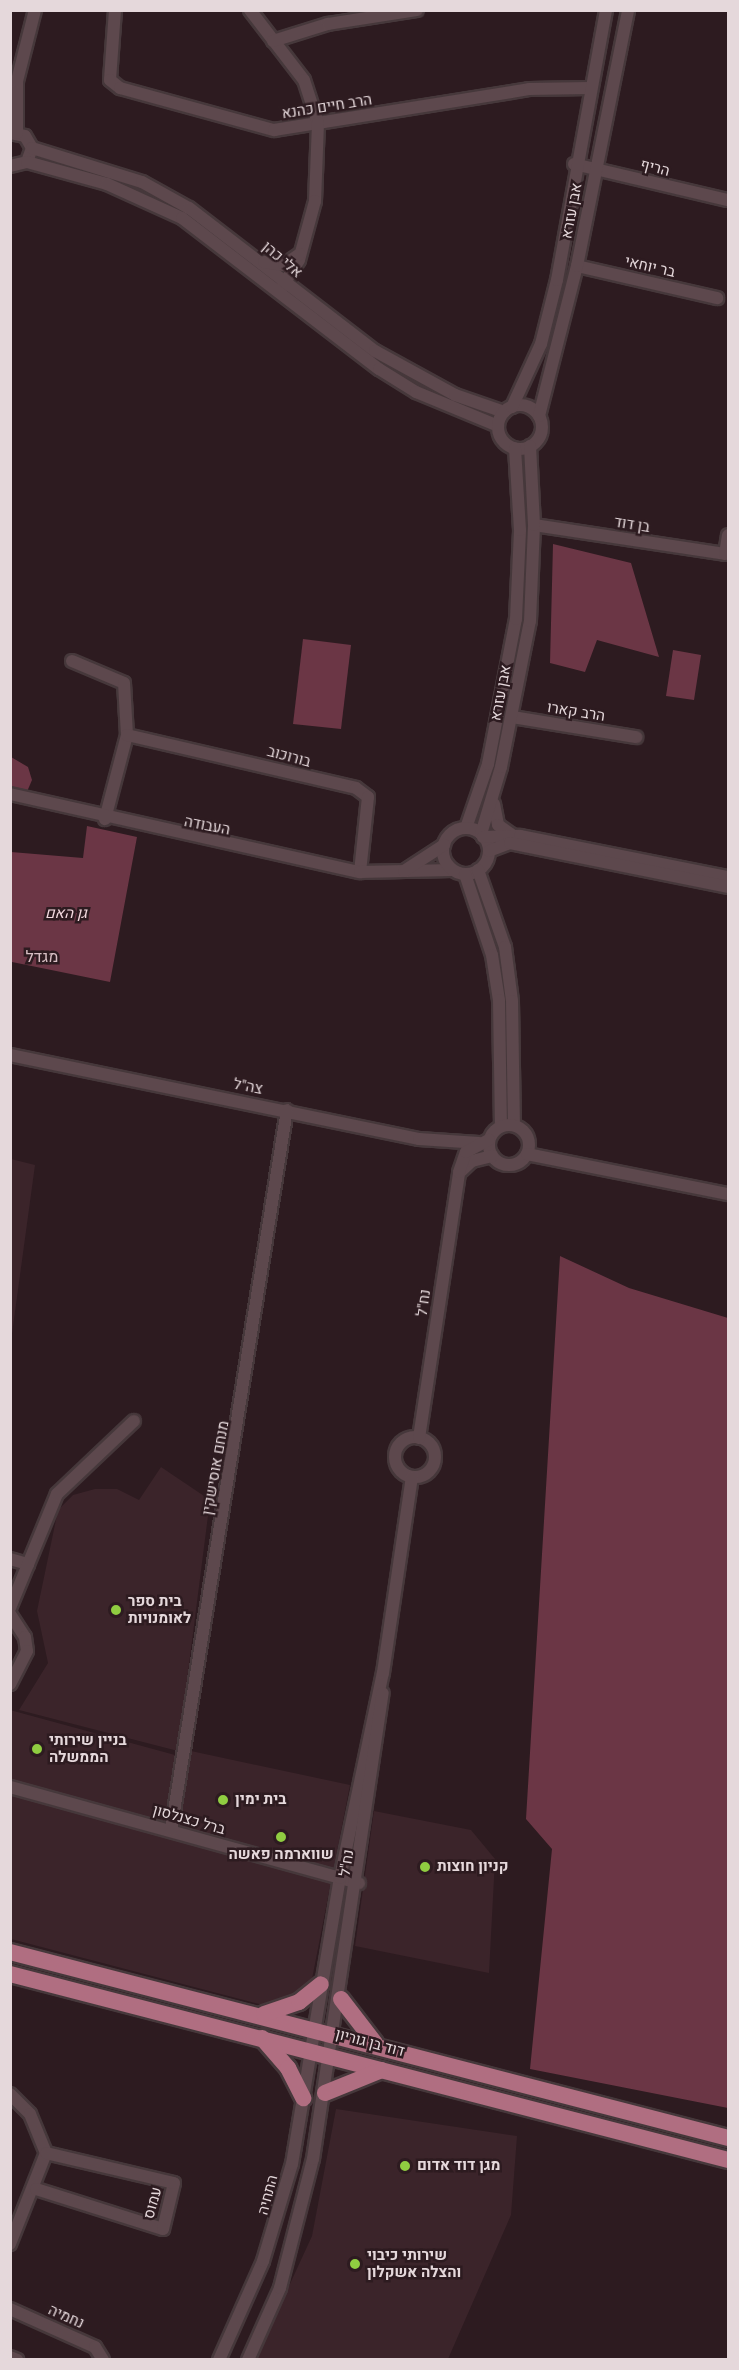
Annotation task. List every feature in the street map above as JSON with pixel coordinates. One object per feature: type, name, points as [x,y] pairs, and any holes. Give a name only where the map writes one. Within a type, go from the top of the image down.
[{"type":"main road","name":"דוד בן גוריון","points":[[10,1952],[376,2044],[729,2138]]},
{"type":"main road","name":"דוד בן גוריון","points":[[10,1974],[729,2160]]},
{"type":"main road","points":[[262,2015],[299,2002],[321,1984]]},
{"type":"main road","points":[[342,1999],[376,2044]]},
{"type":"main road","points":[[262,2038],[288,2068],[303,2098]]},
{"type":"main road","points":[[325,2093],[339,2083],[384,2070]]},
{"type":"street","points":[[10,166],[27,162],[32,148],[14,133],[17,81],[35,10]]},
{"type":"street","name":"הרב חיים כהנא","points":[[115,10],[110,80],[120,88],[274,130],[529,89],[589,88]]},
{"type":"street","points":[[250,10],[304,80],[318,123],[318,181],[303,251],[286,283],[277,293]]},
{"type":"street","points":[[273,41],[328,24],[417,10]]},
{"type":"street","name":"אבן עזרא","points":[[508,409],[541,344],[574,164],[606,10]]},
{"type":"street","name":"אבן עזרא","points":[[539,416],[577,266],[628,10]]},
{"type":"street","name":"אלי כהן","points":[[32,148],[142,182],[189,208],[261,261],[286,283],[405,369],[508,409]]},
{"type":"street","name":"אלי כהן","points":[[27,162],[139,196],[191,225],[277,293],[416,392],[498,426]]},
{"type":"street","name":"הריף","points":[[574,164],[729,200]]},
{"type":"street","points":[[261,261],[284,265],[303,251]]},
{"type":"street","name":"בר יוחאי","points":[[577,266],[717,298]]},
{"type":"street","points":[[527,406],[539,416],[541,433],[530,446],[515,448],[504,442],[498,426],[508,409],[527,406]]},
{"type":"street","name":"אבן עזרא","points":[[482,835],[512,717],[530,621],[534,525],[530,446]]},
{"type":"street","name":"אבן עזרא","points":[[466,828],[488,764],[516,619],[520,530],[515,448]]},
{"type":"street","name":"בן דוד","points":[[534,525],[725,554],[729,535]]},
{"type":"street","points":[[72,661],[124,683],[127,735],[105,819]]},
{"type":"street","name":"הרב קארו","points":[[512,717],[636,737]]},
{"type":"street","name":"בורוכוב","points":[[127,735],[356,788],[368,797],[360,872]]},
{"type":"street","name":"העבודה","points":[[10,794],[105,819],[360,872],[400,873],[452,870]]},
{"type":"street","points":[[494,794],[495,817],[511,834]]},
{"type":"street","points":[[400,873],[444,844],[452,833],[466,828],[482,835],[511,834],[729,877]]},
{"type":"street","points":[[482,835],[489,851]]},
{"type":"street","points":[[444,844],[444,859],[452,870],[465,874],[478,870],[489,851],[510,843],[729,887]]},
{"type":"street","points":[[478,870],[504,947],[512,1001],[507,1126]]},
{"type":"street","points":[[465,874],[496,977],[507,1126]]},
{"type":"street","name":"צה\"ל","points":[[10,1055],[287,1110],[419,1139],[484,1142]]},
{"type":"street","name":"מנחם אוסישקין","points":[[171,1830],[287,1110]]},
{"type":"street","points":[[507,1126],[484,1142],[492,1156],[507,1165],[527,1154],[729,1194]]},
{"type":"street","points":[[507,1126],[528,1136],[527,1154]]},
{"type":"street","name":"נח\"ל","points":[[419,1438],[459,1172],[466,1152],[484,1142]]},
{"type":"street","points":[[459,1172],[472,1161],[492,1156]]},
{"type":"street","points":[[10,1608],[17,1576],[28,1564],[57,1494],[134,1421]]},
{"type":"street","points":[[419,1438],[434,1449],[435,1462],[429,1472],[412,1477],[401,1472],[396,1454],[407,1439],[419,1438]]},
{"type":"street","name":"נח\"ל","points":[[314,2028],[340,1878],[383,1673],[412,1477]]},
{"type":"street","points":[[10,1559],[28,1564]]},
{"type":"street","points":[[10,1614],[25,1637],[27,1652],[10,1684]]},
{"type":"street","name":"נח\"ל","points":[[332,2056],[383,1720],[383,1673]]},
{"type":"street","name":"ברל כצנלסון","points":[[10,1788],[359,1883]]},
{"type":"street","name":"התחיה","points":[[219,2360],[281,2208],[303,2098],[314,2028]]},
{"type":"street","points":[[248,2360],[280,2288],[298,2228],[332,2056]]},
{"type":"street","points":[[10,2094],[30,2114],[46,2153],[36,2189],[10,2244]]},
{"type":"street","name":"עמוס","points":[[36,2189],[163,2229],[174,2183],[46,2153]]},
{"type":"street","name":"נחמיה","points":[[10,2309],[95,2347],[103,2360]]},
{"type":"street","points":[[10,2357],[17,2360]]},
{"type":"shaded area","points":[[10,1159],[35,1165],[11,1341]]},
{"type":"shaded area","name":"בית ספר לאומנויות","points":[[161,1467],[210,1500],[178,1751],[19,1710],[48,1663],[37,1611],[58,1510],[73,1495],[95,1489],[117,1489],[139,1500]]},
{"type":"shaded area","points":[[10,1710],[175,1755],[191,1751],[350,1785],[312,1979],[295,1997],[263,2005],[11,1939]]},
{"type":"shaded area","name":"קניון חוצות","points":[[374,1811],[471,1830],[495,1859],[489,1973],[355,1946]]},
{"type":"shaded area","points":[[336,2109],[517,2136],[511,2215],[448,2359],[255,2360],[312,2236]]},
{"type":"green space","points":[[553,544],[631,563],[659,657],[597,640],[585,672],[550,663]]},
{"type":"green space","points":[[303,639],[351,645],[341,729],[293,724]]},
{"type":"green space","points":[[673,650],[701,655],[694,700],[666,696]]},
{"type":"green space","points":[[11,757],[28,767],[32,780],[26,794],[11,791]]},
{"type":"green space","name":"גן האם","points":[[87,826],[137,837],[110,982],[12,962],[11,852],[83,858]]},
{"type":"green space","points":[[560,1256],[629,1288],[728,1318],[728,2108],[530,2069],[552,1849],[526,1819]]},
{"type":"place","name":"בית ספר לאומנויות","points":[[116,1610]]},
{"type":"place","name":"בניין שירותי הממשלה","points":[[37,1749]]},
{"type":"place","name":"בית ימין","points":[[223,1800]]},
{"type":"place","name":"שווארמה פאשה","points":[[281,1837]]},
{"type":"place","name":"קניון חוצות","points":[[425,1867]]},
{"type":"place","name":"מגן דוד אדום","points":[[405,2166]]},
{"type":"place","name":"שירותי כיבוי והצלה אשקלון","points":[[355,2264]]},
{"type":"district","name":"מגדל","points":[[42,957]]}]
